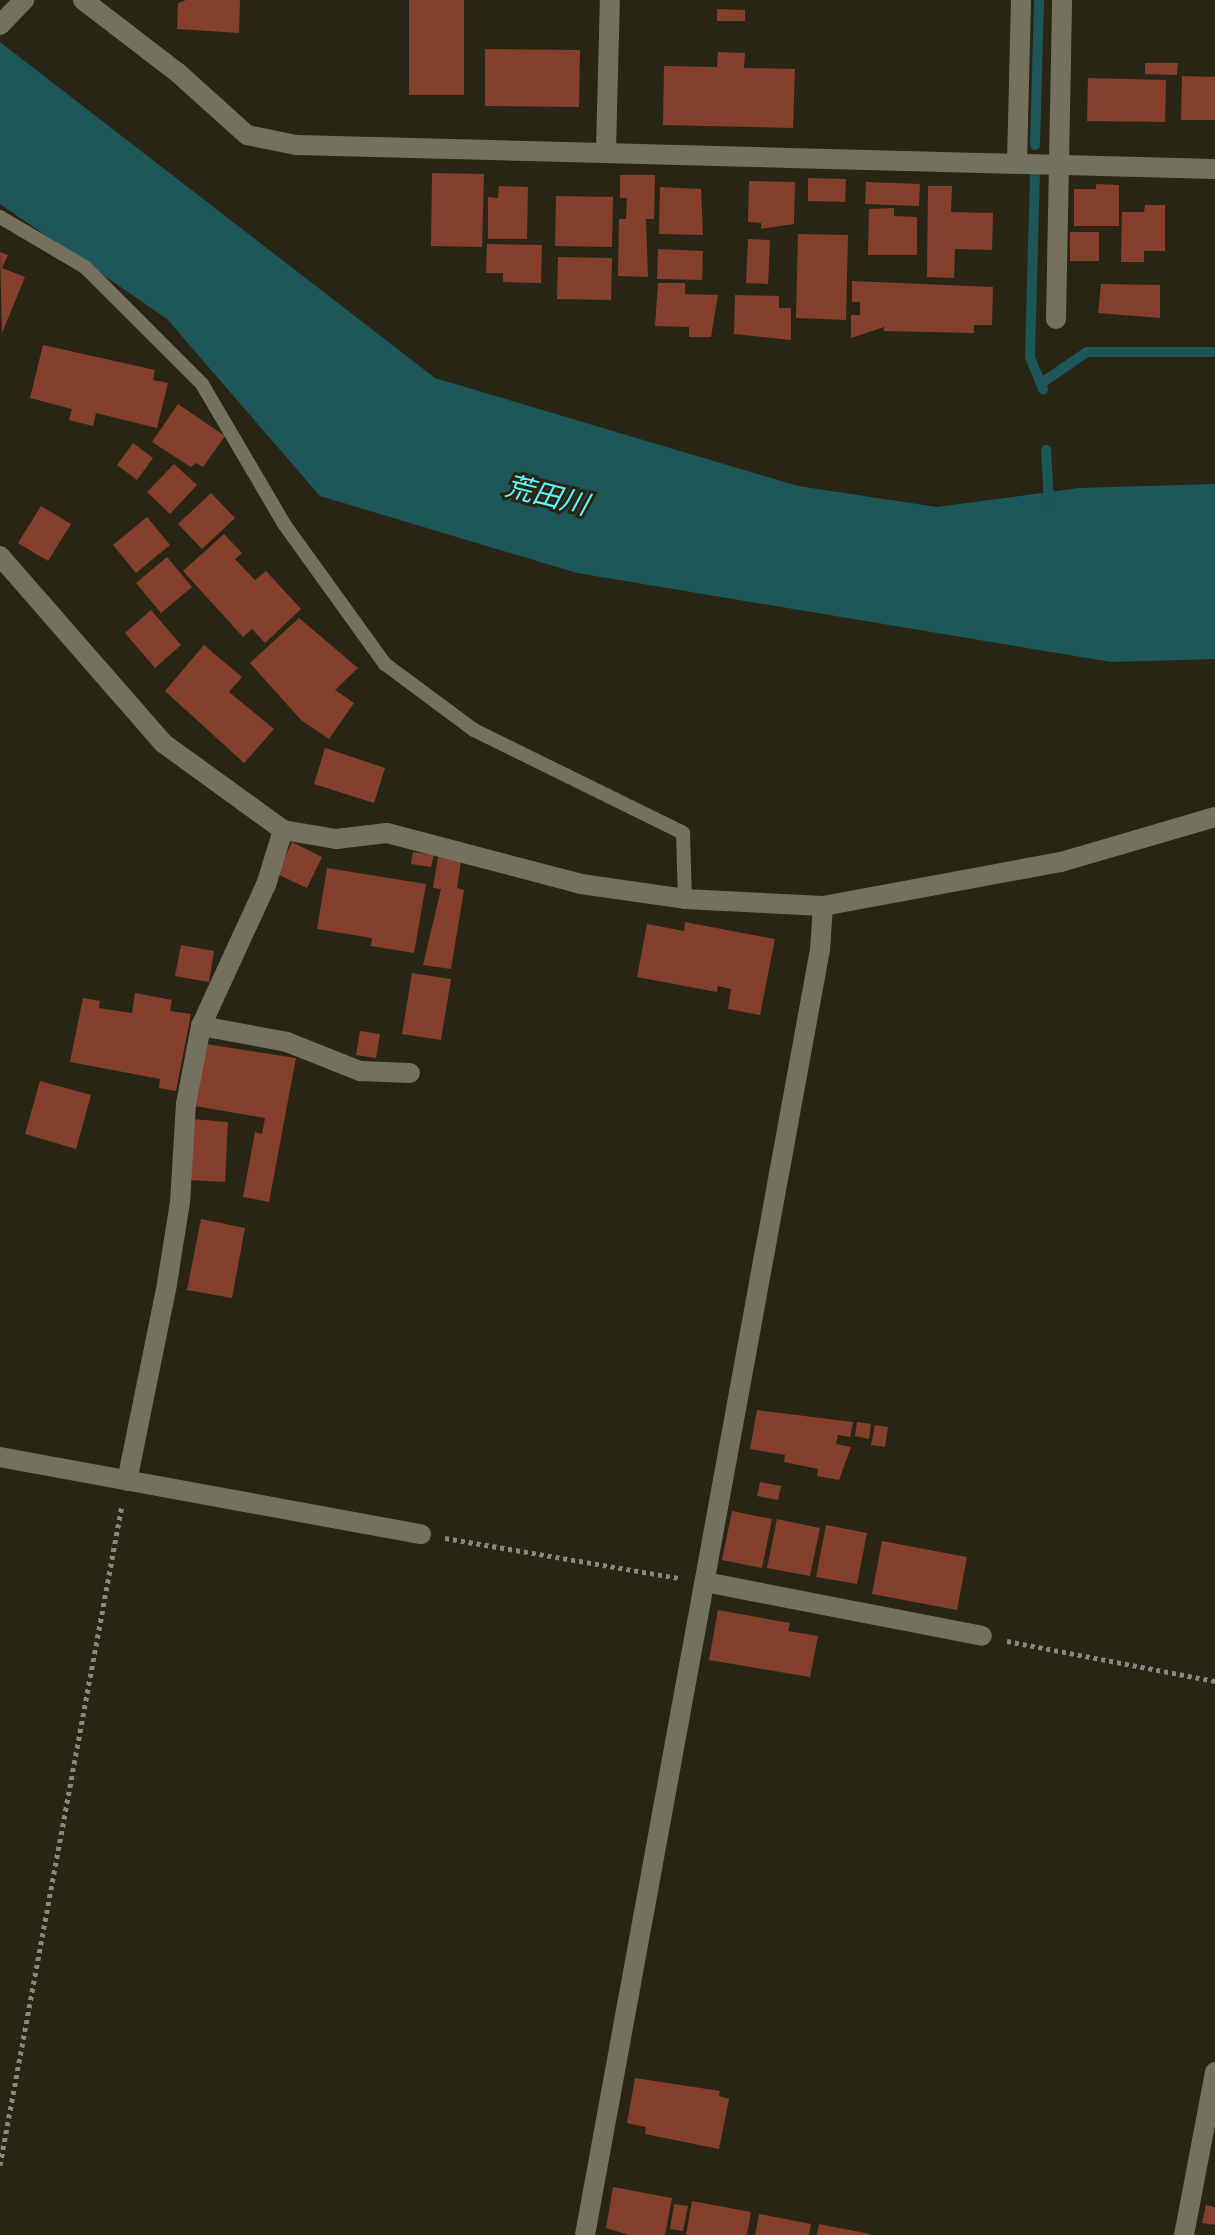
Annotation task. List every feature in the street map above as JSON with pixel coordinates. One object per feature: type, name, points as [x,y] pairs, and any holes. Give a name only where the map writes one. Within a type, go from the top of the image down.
[{"type":"street","points":[[0,25],[24,0]]},
{"type":"street","points":[[83,0],[177,72],[247,135],[296,145],[606,149],[1215,169]]},
{"type":"street","points":[[606,149],[610,0]]},
{"type":"street","points":[[1017,163],[1021,0]]},
{"type":"street","points":[[1056,319],[1062,0]]},
{"type":"street","points":[[0,556],[163,743],[283,830],[336,839],[387,833],[581,884],[685,899],[823,906],[1061,862],[1215,817]]},
{"type":"street","points":[[127,1481],[167,1284],[180,1202],[186,1104],[201,1026],[266,885],[283,830]]},
{"type":"street","points":[[585,2235],[820,950],[823,906]]},
{"type":"street","points":[[201,1026],[287,1042],[360,1071],[410,1073]]},
{"type":"street","points":[[0,1457],[421,1534]]},
{"type":"street","points":[[705,1582],[982,1636]]},
{"type":"street","points":[[1184,2235],[1215,2072]]},
{"type":"lane","points":[[0,217],[85,267],[202,384],[284,524],[385,664],[474,730],[683,833],[685,899]]},
{"type":"path","points":[[0,2165],[127,1481]]},
{"type":"path","points":[[421,1534],[705,1582]]},
{"type":"path","points":[[982,1636],[1215,1681]]},
{"type":"water","name":"荒田川","points":[[0,42],[435,378],[798,486],[937,507],[1079,488],[1215,484],[1215,659],[1111,662],[577,573],[320,496],[167,319],[0,204]]},
{"type":"building","points":[[186,0],[240,0],[239,33],[177,29],[178,3]]},
{"type":"building","points":[[409,0],[464,0],[464,95],[409,95]]},
{"type":"building","points":[[717,9],[745,10],[745,21],[717,21]]},
{"type":"building","points":[[485,49],[580,50],[579,107],[485,106]]},
{"type":"building","points":[[718,52],[745,53],[744,68],[795,69],[793,128],[663,125],[664,66],[717,67]]},
{"type":"building","points":[[1145,63],[1178,63],[1177,75],[1145,74]]},
{"type":"building","points":[[1182,76],[1215,77],[1215,120],[1181,120]]},
{"type":"building","points":[[1088,78],[1166,80],[1165,122],[1087,121]]},
{"type":"building","points":[[432,173],[484,174],[482,247],[431,246]]},
{"type":"building","points":[[620,175],[655,175],[654,219],[646,219],[648,277],[618,276],[619,219],[626,219],[627,198],[620,198]]},
{"type":"building","points":[[808,178],[846,179],[845,202],[808,201]]},
{"type":"building","points":[[749,181],[795,182],[794,224],[761,229],[761,223],[748,222]]},
{"type":"building","points":[[866,182],[920,184],[919,206],[865,204]]},
{"type":"building","points":[[1096,184],[1119,185],[1119,226],[1074,226],[1074,189],[1096,189]]},
{"type":"building","points":[[499,186],[528,187],[527,239],[488,239],[488,197],[498,198]]},
{"type":"building","points":[[928,186],[952,186],[951,212],[993,213],[992,250],[955,249],[954,278],[927,277]]},
{"type":"building","points":[[660,187],[701,189],[703,235],[659,234]]},
{"type":"building","points":[[556,196],[613,197],[612,247],[555,246]]},
{"type":"building","points":[[1145,205],[1165,205],[1165,251],[1144,251],[1144,262],[1121,262],[1122,212],[1144,212]]},
{"type":"building","points":[[894,208],[894,216],[917,217],[917,255],[868,255],[869,209]]},
{"type":"building","points":[[1070,232],[1099,232],[1099,261],[1070,261]]},
{"type":"building","points":[[798,234],[848,235],[846,320],[796,318]]},
{"type":"building","points":[[748,239],[770,240],[768,284],[746,283]]},
{"type":"building","points":[[487,244],[542,245],[541,283],[503,282],[503,273],[486,273]]},
{"type":"building","points":[[658,249],[703,251],[702,280],[657,279]]},
{"type":"building","points":[[0,252],[8,255],[2,268],[25,277],[2,333]]},
{"type":"building","points":[[558,257],[612,258],[611,300],[557,299]]},
{"type":"building","points":[[852,281],[993,287],[992,325],[974,325],[974,333],[884,331],[884,327],[851,338],[851,315],[860,315],[860,302],[852,302]]},
{"type":"building","points":[[658,283],[685,283],[685,294],[718,295],[711,337],[689,337],[689,327],[655,326]]},
{"type":"building","points":[[1101,284],[1160,285],[1160,318],[1098,313]]},
{"type":"building","points":[[735,295],[779,296],[779,308],[791,308],[791,340],[734,334]]},
{"type":"building","points":[[43,345],[155,370],[153,380],[168,383],[157,428],[96,413],[93,426],[69,420],[72,409],[30,398]]},
{"type":"building","points":[[178,404],[225,436],[203,467],[196,463],[191,467],[152,442]]},
{"type":"building","points":[[133,443],[153,458],[137,480],[117,465]]},
{"type":"building","points":[[174,464],[197,485],[170,514],[147,492]]},
{"type":"building","points":[[211,493],[235,518],[202,549],[178,524]]},
{"type":"building","points":[[41,506],[71,524],[48,561],[18,543]]},
{"type":"building","points":[[147,517],[170,545],[136,573],[113,545]]},
{"type":"building","points":[[224,534],[242,553],[235,559],[255,580],[266,571],[301,609],[265,643],[252,629],[243,637],[183,571]]},
{"type":"building","points":[[167,557],[192,587],[161,613],[136,583]]},
{"type":"building","points":[[151,610],[181,645],[155,668],[125,633]]},
{"type":"building","points":[[299,618],[358,668],[335,690],[354,703],[329,739],[301,720],[250,663]]},
{"type":"building","points":[[204,645],[242,677],[229,692],[274,729],[244,763],[165,691]]},
{"type":"building","points":[[325,748],[385,768],[374,803],[314,784]]},
{"type":"building","points":[[292,842],[322,857],[307,888],[277,874]]},
{"type":"building","points":[[413,852],[434,855],[431,867],[411,864]]},
{"type":"building","points":[[438,857],[461,861],[457,888],[464,890],[451,969],[423,965],[441,889],[433,888]]},
{"type":"building","points":[[327,868],[426,884],[414,953],[371,946],[372,938],[317,929]]},
{"type":"building","points":[[685,922],[775,939],[760,1015],[728,1009],[731,989],[718,986],[717,992],[637,977],[647,924],[684,931]]},
{"type":"building","points":[[181,945],[214,951],[209,982],[175,976]]},
{"type":"building","points":[[412,973],[451,979],[441,1040],[402,1034]]},
{"type":"building","points":[[135,993],[172,1000],[170,1011],[191,1014],[176,1091],[159,1088],[160,1079],[70,1062],[83,998],[100,1001],[99,1008],[132,1013]]},
{"type":"building","points":[[360,1031],[380,1034],[376,1058],[356,1055]]},
{"type":"building","points":[[206,1044],[296,1058],[269,1202],[243,1197],[255,1132],[262,1134],[265,1118],[195,1106]]},
{"type":"building","points":[[40,1081],[91,1095],[76,1149],[25,1134]]},
{"type":"building","points":[[192,1119],[228,1122],[225,1182],[187,1180]]},
{"type":"building","points":[[201,1219],[245,1228],[232,1298],[187,1290]]},
{"type":"building","points":[[757,1410],[853,1422],[850,1437],[838,1435],[836,1444],[851,1447],[839,1480],[817,1476],[818,1469],[784,1462],[785,1455],[750,1449]]},
{"type":"building","points":[[857,1422],[871,1424],[869,1439],[855,1436]]},
{"type":"building","points":[[875,1425],[888,1427],[885,1447],[871,1445]]},
{"type":"building","points":[[760,1482],[781,1486],[778,1500],[757,1496]]},
{"type":"building","points":[[732,1511],[772,1519],[762,1568],[722,1560]]},
{"type":"building","points":[[777,1519],[820,1528],[810,1576],[767,1568]]},
{"type":"building","points":[[826,1525],[867,1533],[857,1584],[816,1577]]},
{"type":"building","points":[[882,1541],[967,1557],[957,1610],[872,1594]]},
{"type":"building","points":[[718,1610],[790,1623],[788,1631],[818,1636],[810,1677],[709,1660]]},
{"type":"building","points":[[635,2078],[720,2091],[719,2096],[729,2099],[719,2149],[645,2134],[646,2127],[627,2123]]},
{"type":"building","points":[[613,2187],[672,2198],[665,2235],[629,2235],[606,2228]]},
{"type":"building","points":[[692,2201],[751,2212],[747,2235],[686,2235]]},
{"type":"building","points":[[674,2204],[688,2206],[683,2231],[670,2229]]},
{"type":"building","points":[[1206,2205],[1215,2207],[1215,2225],[1202,2223]]},
{"type":"building","points":[[759,2214],[811,2224],[809,2235],[755,2235]]},
{"type":"building","points":[[819,2224],[870,2234],[870,2235],[817,2235]]},
{"type":"waterway","points":[[1035,145],[1039,0]]},
{"type":"waterway","points":[[1035,174],[1030,357],[1043,389]]},
{"type":"waterway","points":[[1043,382],[1087,352],[1215,352]]},
{"type":"waterway","points":[[1046,450],[1049,503]]}]
